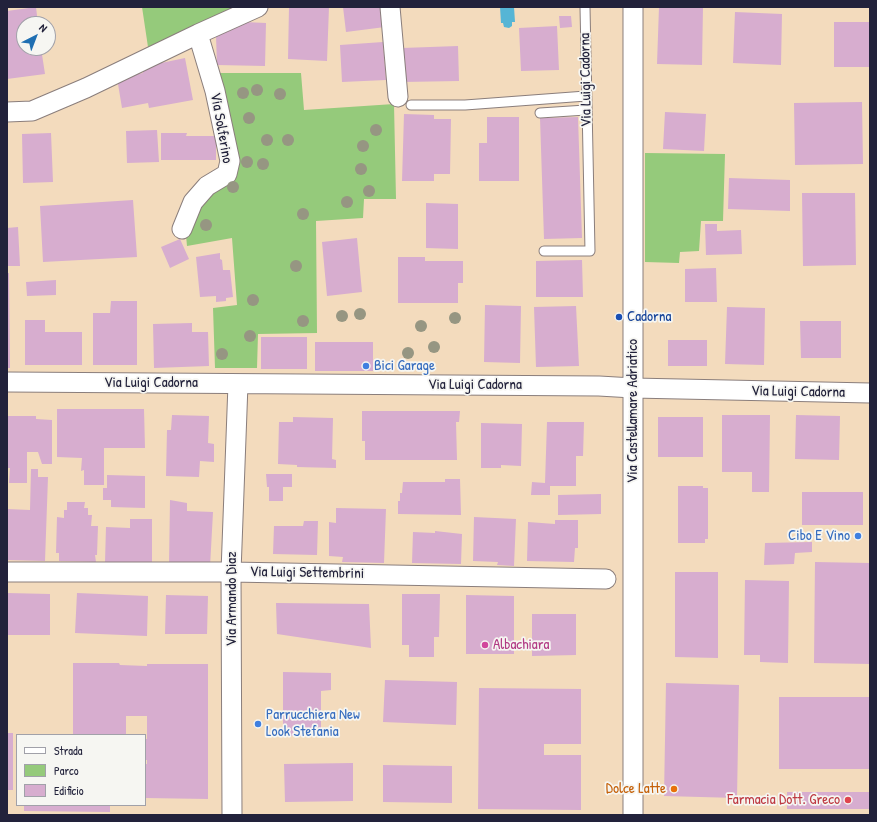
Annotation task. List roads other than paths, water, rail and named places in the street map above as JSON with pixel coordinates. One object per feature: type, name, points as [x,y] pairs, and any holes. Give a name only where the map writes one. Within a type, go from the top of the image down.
[{"type":"street","points":[[7,112],[32,111],[86,88],[258,7]]},
{"type":"street","points":[[390,7],[405,101]]},
{"type":"street","name":"Via Castellamare Adriatico","points":[[633,7],[633,815]]},
{"type":"street","name":"Via Solferino","points":[[182,229],[193,202],[207,186],[227,174],[230,162],[214,91],[198,34]]},
{"type":"street","name":"Via Luigi Cadorna","points":[[7,382],[599,386],[870,393]]},
{"type":"street","name":"Via Armando Diaz","points":[[232,815],[232,572],[238,384]]},
{"type":"street","name":"Via Luigi Settembrini","points":[[7,572],[232,572],[606,579]]},
{"type":"lane","name":"Via Luigi Cadorna","points":[[544,251],[590,251],[585,7]]},
{"type":"lane","points":[[405,101],[465,104],[586,96]]},
{"type":"lane","points":[[540,113],[586,110]]},
{"type":"water","points":[[500,7],[514,7],[515,22],[512,22],[512,26],[509,28],[504,27],[503,23],[501,23]]},
{"type":"place","name":"Cadorna","points":[[619,317]]},
{"type":"place","name":"Bici Garage","points":[[366,366]]},
{"type":"place","name":"Cibo E Vino","points":[[858,536]]},
{"type":"place","name":"Albachiara","points":[[485,645]]},
{"type":"place","name":"Parrucchiera New Look Stefania","points":[[258,724]]},
{"type":"place","name":"Dolce Latte","points":[[674,789]]},
{"type":"place","name":"Farmacia Dott. Greco","points":[[848,800]]}]
